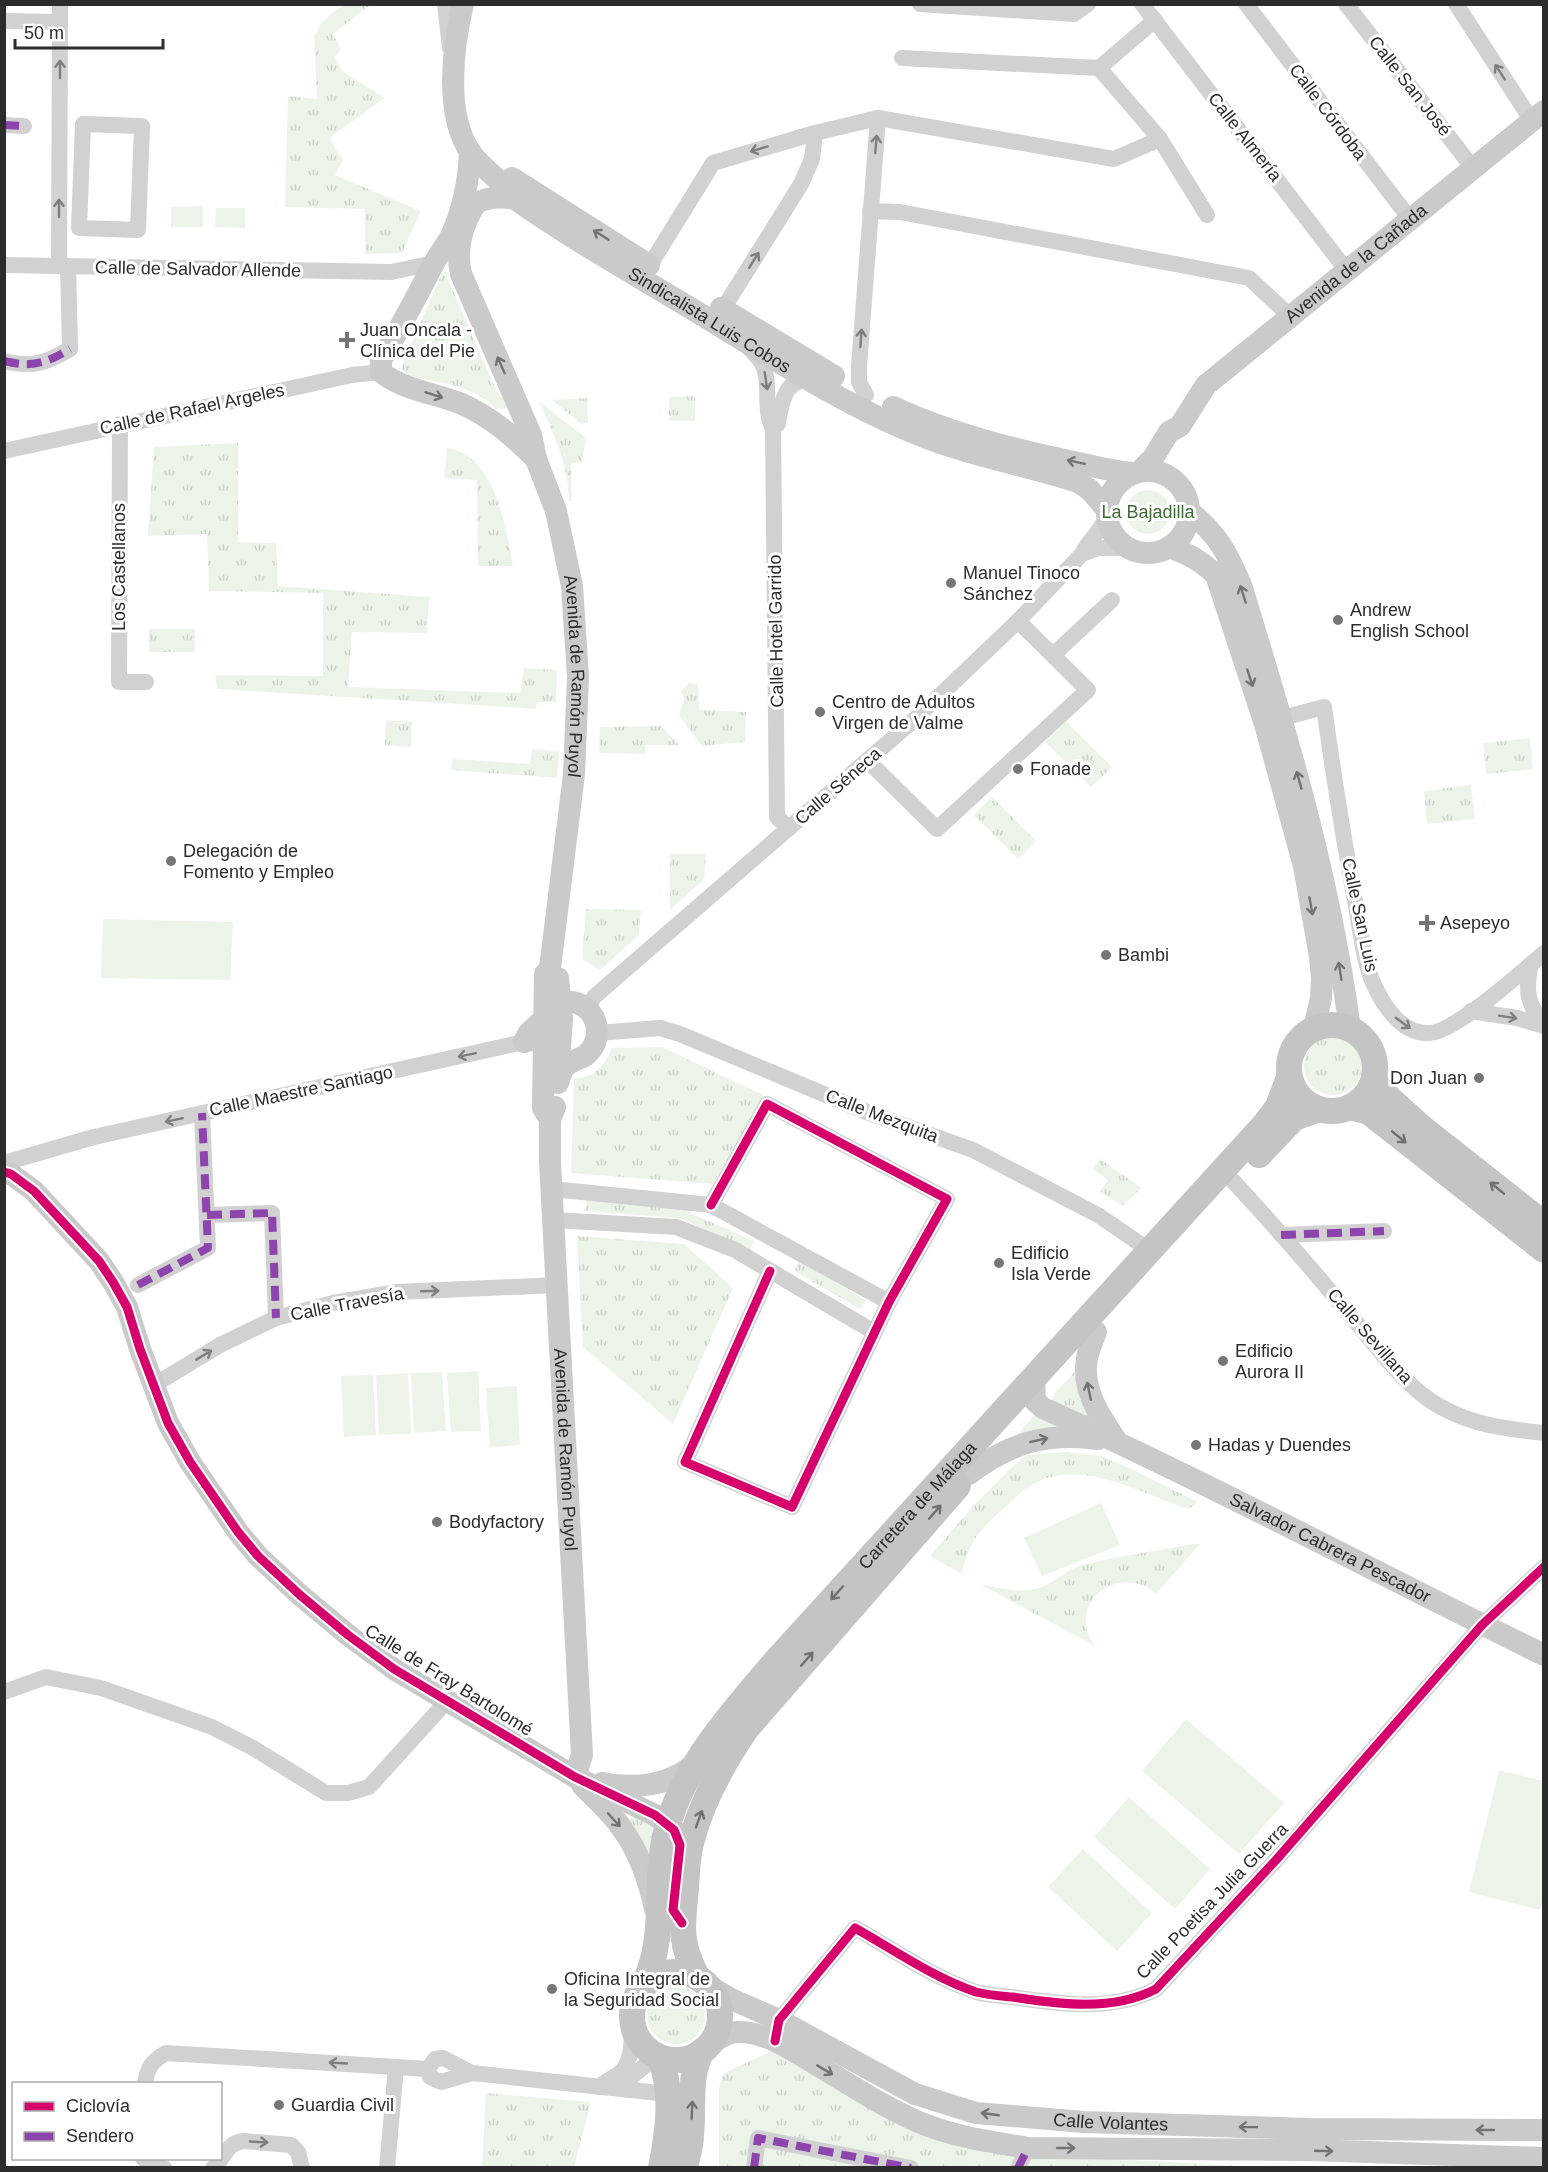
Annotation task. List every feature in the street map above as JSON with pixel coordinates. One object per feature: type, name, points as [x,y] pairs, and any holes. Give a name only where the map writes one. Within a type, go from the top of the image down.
[{"type":"main road","points":[[1332,1024],[1350,1029],[1363,1037],[1371,1050],[1375,1064],[1374,1080],[1363,1098],[1350,1107],[1335,1111],[1320,1109],[1305,1102],[1295,1091],[1289,1077],[1288,1063],[1292,1048],[1301,1036],[1314,1028],[1332,1024]]},
{"type":"main road","name":"Carretera de Málaga","points":[[702,1981],[687,1958],[683,1942],[670,1923],[659,1889],[665,1837],[674,1804],[686,1778],[751,1690],[774,1663],[1265,1124],[1278,1107],[1289,1077]]},
{"type":"main road","points":[[1374,1080],[1380,1090],[1421,1127],[1544,1224]]},
{"type":"main road","points":[[1350,1107],[1369,1112],[1544,1250]]},
{"type":"main road","name":"Carretera de Málaga","points":[[644,1984],[670,1923],[690,1844],[712,1787],[730,1752],[747,1728],[969,1474],[1233,1181],[1294,1118],[1320,1109]]},
{"type":"main road","points":[[661,2168],[666,2141],[668,2094],[665,2070],[658,2057],[645,2048],[636,2035],[632,2021],[632,2007],[644,1984],[660,1975],[673,1972],[687,1973],[702,1981],[714,1995],[720,2016],[718,2027],[696,2061],[693,2073],[691,2137],[685,2168]]},
{"type":"main road","points":[[658,2057],[682,2060],[706,2048]]},
{"type":"street","points":[[4,361],[23,366],[48,362],[70,349],[63,266],[60,4]]},
{"type":"street","points":[[445,4],[454,69]]},
{"type":"street","name":"Sindicalista Luis Cobos","points":[[463,4],[456,34],[454,69],[455,105],[461,133],[470,151],[486,172],[509,189],[515,199],[538,216],[742,339],[867,411],[923,437],[981,456],[1077,482],[1090,490],[1107,513]]},
{"type":"street","name":"Sindicalista Luis Cobos","points":[[472,4],[464,50],[462,80],[465,105],[472,129],[486,152],[498,167],[520,184],[866,395],[969,436],[1026,452],[1137,472]]},
{"type":"street","points":[[920,4],[1074,14],[1088,4]]},
{"type":"street","name":"Calle Almería","points":[[1142,4],[1347,270]]},
{"type":"street","name":"Calle Córdoba","points":[[1246,4],[1410,219]]},
{"type":"street","name":"Calle San José","points":[[1346,4],[1473,168]]},
{"type":"street","points":[[1456,4],[1538,116]]},
{"type":"street","points":[[902,58],[1099,68],[1155,20]]},
{"type":"street","points":[[4,21],[60,22]]},
{"type":"street","points":[[1099,68],[1160,138],[1207,215]]},
{"type":"street","name":"Avenida de la Cañada","points":[[1180,485],[1173,461],[1180,426],[1206,385],[1538,116]]},
{"type":"street","points":[[650,265],[713,163],[815,133],[878,118],[1114,159],[1160,138]]},
{"type":"street","points":[[866,395],[859,382],[859,366],[878,118]]},
{"type":"street","points":[[83,124],[142,126],[138,230],[79,228],[83,124]]},
{"type":"street","points":[[4,125],[24,126]]},
{"type":"street","points":[[723,309],[801,184],[812,159],[815,133]]},
{"type":"street","points":[[381,372],[381,360],[450,237],[462,204],[469,170],[470,151]]},
{"type":"street","name":"Avenida de Ramón Puyol","points":[[515,199],[495,197],[476,203],[461,234],[458,260],[461,274],[531,435],[536,459],[556,511],[572,586],[578,677],[574,774],[550,968],[545,974],[552,1010],[550,1052],[543,1108],[554,1102]]},
{"type":"street","points":[[870,211],[900,212],[1249,278],[1291,317]]},
{"type":"street","points":[[434,263],[449,264],[461,274]]},
{"type":"street","name":"Calle de Salvador Allende","points":[[4,265],[391,272],[434,263]]},
{"type":"street","points":[[391,272],[399,274],[411,283],[417,298]]},
{"type":"street","name":"Calle Hotel Garrido","points":[[742,339],[764,366],[769,423],[773,429],[777,817],[789,828]]},
{"type":"street","name":"Avenida de Ramón Puyol","points":[[381,372],[391,381],[462,404],[488,418],[536,459]]},
{"type":"street","name":"Calle de Rafael Argeles","points":[[4,451],[352,375],[381,372]]},
{"type":"street","name":"Calle Hotel Garrido","points":[[773,429],[778,424],[782,397],[795,384],[814,382]]},
{"type":"street","points":[[488,418],[495,419],[507,415],[515,404],[515,397]]},
{"type":"street","name":"Los Castellanos","points":[[120,424],[119,682],[146,682]]},
{"type":"street","name":"Avenida de la Cañada","points":[[1137,472],[1153,458],[1169,432],[1180,426]]},
{"type":"street","points":[[1082,554],[1098,548],[1129,548],[1142,552],[1156,552],[1169,548],[1180,538],[1187,526],[1190,512],[1187,497],[1180,485],[1163,474],[1155,471],[1137,472],[1126,477],[1115,487],[1109,500],[1107,513],[1110,528],[1129,548]]},
{"type":"street","points":[[1190,512],[1217,538],[1227,552],[1241,585],[1282,718],[1302,793],[1331,922],[1350,1029]]},
{"type":"street","name":"Calle Séneca","points":[[586,1008],[595,996],[868,761],[1018,621],[1082,554],[1087,544],[1100,530],[1107,513]]},
{"type":"street","points":[[1169,548],[1188,553],[1216,575],[1265,724],[1304,866],[1320,957],[1321,998],[1314,1028]]},
{"type":"street","points":[[1053,655],[1112,600]]},
{"type":"street","points":[[868,761],[937,829],[1088,690],[1018,621]]},
{"type":"street","name":"Calle San Luis","points":[[1282,718],[1324,707],[1366,960],[1377,991],[1399,1022],[1413,1030],[1429,1034],[1443,1029],[1471,1011],[1537,958]]},
{"type":"street","points":[[1537,958],[1527,980],[1528,997],[1534,1013],[1544,1026]]},
{"type":"street","points":[[550,1052],[591,1051],[598,1033],[592,1015],[586,1008],[572,1001],[552,1010]]},
{"type":"street","points":[[1471,1011],[1516,1018],[1544,1026]]},
{"type":"street","name":"Calle Mezquita","points":[[598,1033],[660,1028],[680,1034],[869,1113],[974,1150],[1098,1215],[1149,1250]]},
{"type":"street","name":"Avenida de Ramón Puyol","points":[[550,1052],[554,1102],[552,1189],[582,1755],[574,1777]]},
{"type":"street","name":"Calle Maestre Santiago","points":[[4,1163],[94,1137],[202,1113],[550,1052]]},
{"type":"street","points":[[711,1206],[767,1104],[947,1199],[889,1302],[792,1507],[685,1462],[770,1271]]},
{"type":"street","points":[[138,1285],[208,1248],[202,1113]]},
{"type":"street","name":"Calle de Fray Bartolomé","points":[[4,1172],[11,1174],[34,1191],[50,1211],[99,1261],[113,1282],[127,1307],[168,1423],[190,1462],[238,1532],[258,1556],[348,1635],[394,1669],[574,1777]]},
{"type":"street","name":"Calle Sevillana","points":[[1233,1181],[1409,1383],[1431,1401],[1474,1422],[1506,1429],[1544,1432]]},
{"type":"street","name":"Calle de Fray Bartolomé","points":[[4,1185],[50,1211]]},
{"type":"street","points":[[552,1189],[711,1206],[889,1302]]},
{"type":"street","points":[[207,1215],[272,1213],[276,1318]]},
{"type":"street","points":[[554,1220],[676,1227],[735,1250],[874,1332]]},
{"type":"street","points":[[1281,1235],[1384,1232]]},
{"type":"street","name":"Calle Travesía","points":[[154,1385],[220,1345],[276,1318],[333,1303],[397,1292],[557,1285]]},
{"type":"street","points":[[1096,1332],[1087,1359],[1087,1381],[1091,1400],[1117,1442]]},
{"type":"street","points":[[1035,1401],[1034,1381],[1038,1372]]},
{"type":"street","name":"Salvador Cabrera Pescador","points":[[1035,1401],[1043,1408],[1364,1563],[1544,1655]]},
{"type":"street","name":"Salvador Cabrera Pescador","points":[[969,1474],[992,1456],[1012,1447],[1044,1438],[1074,1436],[1117,1442]]},
{"type":"street","name":"Calle Poetisa Julia Guerra","points":[[777,2030],[855,1928],[939,1975],[977,1992],[1053,2003],[1098,2004],[1140,1997],[1156,1989],[1276,1860],[1482,1625],[1544,1567]]},
{"type":"street","points":[[4,1692],[46,1677],[101,1688],[212,1727],[253,1748],[326,1793],[348,1793],[369,1787],[447,1701]]},
{"type":"street","points":[[574,1777],[614,1785],[641,1785],[678,1776],[698,1761]]},
{"type":"street","points":[[574,1777],[634,1803],[668,1825]]},
{"type":"street","points":[[574,1777],[622,1828],[634,1847],[670,1923]]},
{"type":"street","name":"Calle Volantes","points":[[702,1981],[740,2003],[901,2114],[924,2124],[987,2141],[1023,2158],[1277,2139],[1544,2130]]},
{"type":"street","points":[[599,2087],[619,2073],[627,2063],[632,2021]]},
{"type":"street","name":"Calle Volantes","points":[[706,2048],[726,2035],[736,2032],[758,2034],[777,2030],[915,2094],[976,2113],[1277,2139],[1544,2158]]},
{"type":"street","points":[[145,2082],[147,2070],[152,2063],[166,2053],[428,2069],[435,2059],[443,2058],[472,2073],[668,2094]]},
{"type":"street","points":[[599,2087],[631,2077],[658,2057]]},
{"type":"street","points":[[387,2168],[396,2067]]},
{"type":"street","points":[[1023,2158],[1037,2119]]},
{"type":"street","points":[[754,2168],[758,2138],[911,2168]]},
{"type":"street","points":[[222,2159],[229,2147],[239,2141],[291,2145],[298,2152],[302,2168]]},
{"type":"street","points":[[145,2160],[151,2165],[164,2168]]},
{"type":"green space","points":[[348,4],[370,5],[333,34],[341,50],[335,57],[342,71],[385,98],[329,138],[343,160],[335,175],[421,211],[402,253],[365,254],[365,209],[285,207],[288,96],[317,99],[314,36],[322,22],[337,9]]},
{"type":"green space","points":[[203,206],[203,227],[171,227],[171,207]]},
{"type":"green space","points":[[216,208],[245,208],[245,228],[215,227]]},
{"type":"green space","points":[[445,272],[449,276],[447,277],[492,381],[500,397],[504,396],[508,406],[505,409],[496,409],[478,395],[456,386],[409,376],[402,369],[442,273]]},
{"type":"green space","points":[[695,396],[695,421],[669,421],[669,397]]},
{"type":"green space","points":[[587,398],[588,423],[581,424],[552,400]]},
{"type":"green space","points":[[539,401],[586,438],[582,462],[571,464],[572,501],[569,501],[563,461]]},
{"type":"green space","points":[[238,443],[238,542],[276,543],[278,586],[429,597],[427,633],[352,632],[348,687],[520,693],[524,668],[557,670],[556,702],[537,702],[536,709],[217,689],[215,675],[323,676],[323,593],[209,591],[207,534],[148,536],[154,447]]},
{"type":"green space","points":[[447,448],[463,453],[477,464],[487,478],[502,514],[513,566],[478,566],[477,480],[444,478]]},
{"type":"green space","name":"La Bajadilla","points":[[1148,490],[1157,491],[1164,496],[1169,503],[1169,521],[1164,528],[1157,533],[1148,534],[1139,533],[1132,528],[1127,521],[1126,512],[1127,503],[1132,496],[1139,491]]},
{"type":"green space","points":[[149,629],[195,629],[195,652],[149,652]]},
{"type":"green space","points":[[689,683],[698,684],[699,710],[746,712],[745,742],[702,746],[679,715],[684,699],[681,691]]},
{"type":"green space","points":[[386,720],[412,722],[411,747],[385,745]]},
{"type":"green space","points":[[1066,721],[1112,767],[1091,787],[1045,742]]},
{"type":"green space","points":[[661,726],[679,745],[645,745],[645,754],[599,753],[600,727]]},
{"type":"green space","points":[[1530,738],[1533,769],[1486,774],[1483,743]]},
{"type":"green space","points":[[532,749],[559,751],[557,778],[451,770],[452,759],[530,764]]},
{"type":"green space","points":[[1471,785],[1475,819],[1427,824],[1424,791]]},
{"type":"green space","points":[[992,797],[1036,841],[1018,859],[974,815]]},
{"type":"green space","points":[[670,854],[706,854],[704,879],[670,910]]},
{"type":"green space","points":[[586,909],[641,910],[639,935],[600,970],[582,959]]},
{"type":"green space","points":[[103,919],[233,922],[230,980],[101,978]]},
{"type":"green space","points":[[1333,1037],[1344,1039],[1357,1050],[1362,1066],[1360,1077],[1349,1090],[1333,1095],[1322,1093],[1309,1082],[1304,1066],[1306,1055],[1317,1042]]},
{"type":"green space","points":[[662,1047],[763,1095],[713,1184],[571,1173],[574,1078],[587,1076],[598,1070],[612,1048]]},
{"type":"green space","points":[[1100,1159],[1142,1188],[1122,1206],[1100,1191],[1108,1180],[1093,1169]]},
{"type":"green space","points":[[587,1200],[679,1208],[754,1241],[750,1250],[679,1218],[584,1211]]},
{"type":"green space","points":[[577,1236],[684,1244],[733,1288],[673,1424],[583,1347]]},
{"type":"green space","points":[[799,1261],[866,1300],[860,1309],[794,1271]]},
{"type":"green space","points":[[1082,1364],[1100,1424],[1052,1401],[1055,1393]]},
{"type":"green space","points":[[478,1371],[481,1431],[451,1432],[447,1373]]},
{"type":"green space","points":[[442,1372],[446,1431],[414,1433],[411,1373]]},
{"type":"green space","points":[[408,1373],[411,1434],[379,1435],[376,1375]]},
{"type":"green space","points":[[373,1375],[376,1435],[344,1437],[341,1376]]},
{"type":"green space","points":[[517,1386],[520,1445],[490,1447],[486,1388]]},
{"type":"green space","points":[[1037,1412],[1078,1431],[1013,1440]]},
{"type":"green space","points":[[1068,1452],[1101,1456],[1198,1502],[1189,1509],[1093,1476],[1052,1477],[1039,1481],[1024,1490],[987,1525],[971,1545],[962,1574],[930,1556],[973,1506],[1016,1463],[1027,1455]]},
{"type":"green space","points":[[1101,1503],[1120,1545],[1042,1576],[1024,1538]]},
{"type":"green space","points":[[1200,1544],[1156,1594],[1142,1585],[1128,1582],[1113,1585],[1101,1591],[1091,1601],[1086,1614],[1087,1630],[1095,1646],[980,1584],[1012,1590],[1036,1589],[1080,1566]]},
{"type":"green space","points":[[1186,1719],[1284,1803],[1239,1854],[1142,1771]]},
{"type":"green space","points":[[1499,1770],[1543,1781],[1544,1894],[1540,1910],[1469,1892]]},
{"type":"green space","points":[[1129,1797],[1210,1869],[1175,1909],[1094,1837]]},
{"type":"green space","points":[[636,1809],[654,1823],[650,1864],[626,1825]]},
{"type":"green space","points":[[1083,1849],[1152,1913],[1117,1951],[1048,1887]]},
{"type":"green space","points":[[670,1986],[682,1986],[697,1994],[705,2009],[705,2021],[697,2036],[682,2044],[670,2044],[655,2036],[647,2021],[647,2009],[655,1994]]},
{"type":"green space","points":[[772,2051],[1023,2154],[1262,2167],[719,2168],[719,2087],[724,2073]]},
{"type":"green space","points":[[486,2093],[591,2102],[574,2167],[482,2167]]},
{"type":"marked path","points":[[4,125],[24,126]]},
{"type":"marked path","points":[[4,361],[23,364],[39,363],[70,349]]},
{"type":"marked path","points":[[138,1285],[208,1248],[202,1113]]},
{"type":"marked path","points":[[207,1215],[272,1213],[276,1318]]},
{"type":"marked path","points":[[1281,1235],[1384,1231]]},
{"type":"marked path","points":[[754,2168],[758,2138],[911,2168]]},
{"type":"marked path","points":[[1018,2168],[1028,2148]]},
{"type":"cycle path","points":[[711,1205],[767,1104],[947,1199],[889,1302],[792,1507],[685,1462],[770,1271]]},
{"type":"cycle path","points":[[4,1172],[11,1174],[34,1191],[99,1261],[113,1282],[127,1307],[168,1423],[190,1462],[238,1532],[258,1556],[348,1635],[394,1669],[575,1777],[655,1815],[674,1830],[680,1845],[673,1910],[682,1923]]},
{"type":"cycle path","points":[[775,2041],[779,2020],[855,1928],[930,1971],[980,1993],[1067,2004],[1085,2004],[1122,2001],[1156,1989],[1276,1860],[1482,1625],[1544,1567]]},
{"type":"place","name":"Juan Oncala - Clínica del Pie","points":[[347,340]]},
{"type":"place","name":"Manuel Tinoco Sánchez","points":[[951,583]]},
{"type":"place","name":"Andrew English School","points":[[1338,620]]},
{"type":"place","name":"Centro de Adultos Virgen de Valme","points":[[820,712]]},
{"type":"place","name":"Fonade","points":[[1018,769]]},
{"type":"place","name":"Delegación de Fomento y Empleo","points":[[171,861]]},
{"type":"place","name":"Asepeyo","points":[[1427,923]]},
{"type":"place","name":"Bambi","points":[[1106,955]]},
{"type":"place","name":"Don Juan","points":[[1479,1078]]},
{"type":"place","name":"Edificio Isla Verde","points":[[999,1263]]},
{"type":"place","name":"Edificio Aurora II","points":[[1223,1361]]},
{"type":"place","name":"Hadas y Duendes","points":[[1196,1445]]},
{"type":"place","name":"Bodyfactory","points":[[437,1522]]},
{"type":"place","name":"Oficina Integral de la Seguridad Social","points":[[552,1989]]},
{"type":"place","name":"Guardia Civil","points":[[279,2105]]}]
